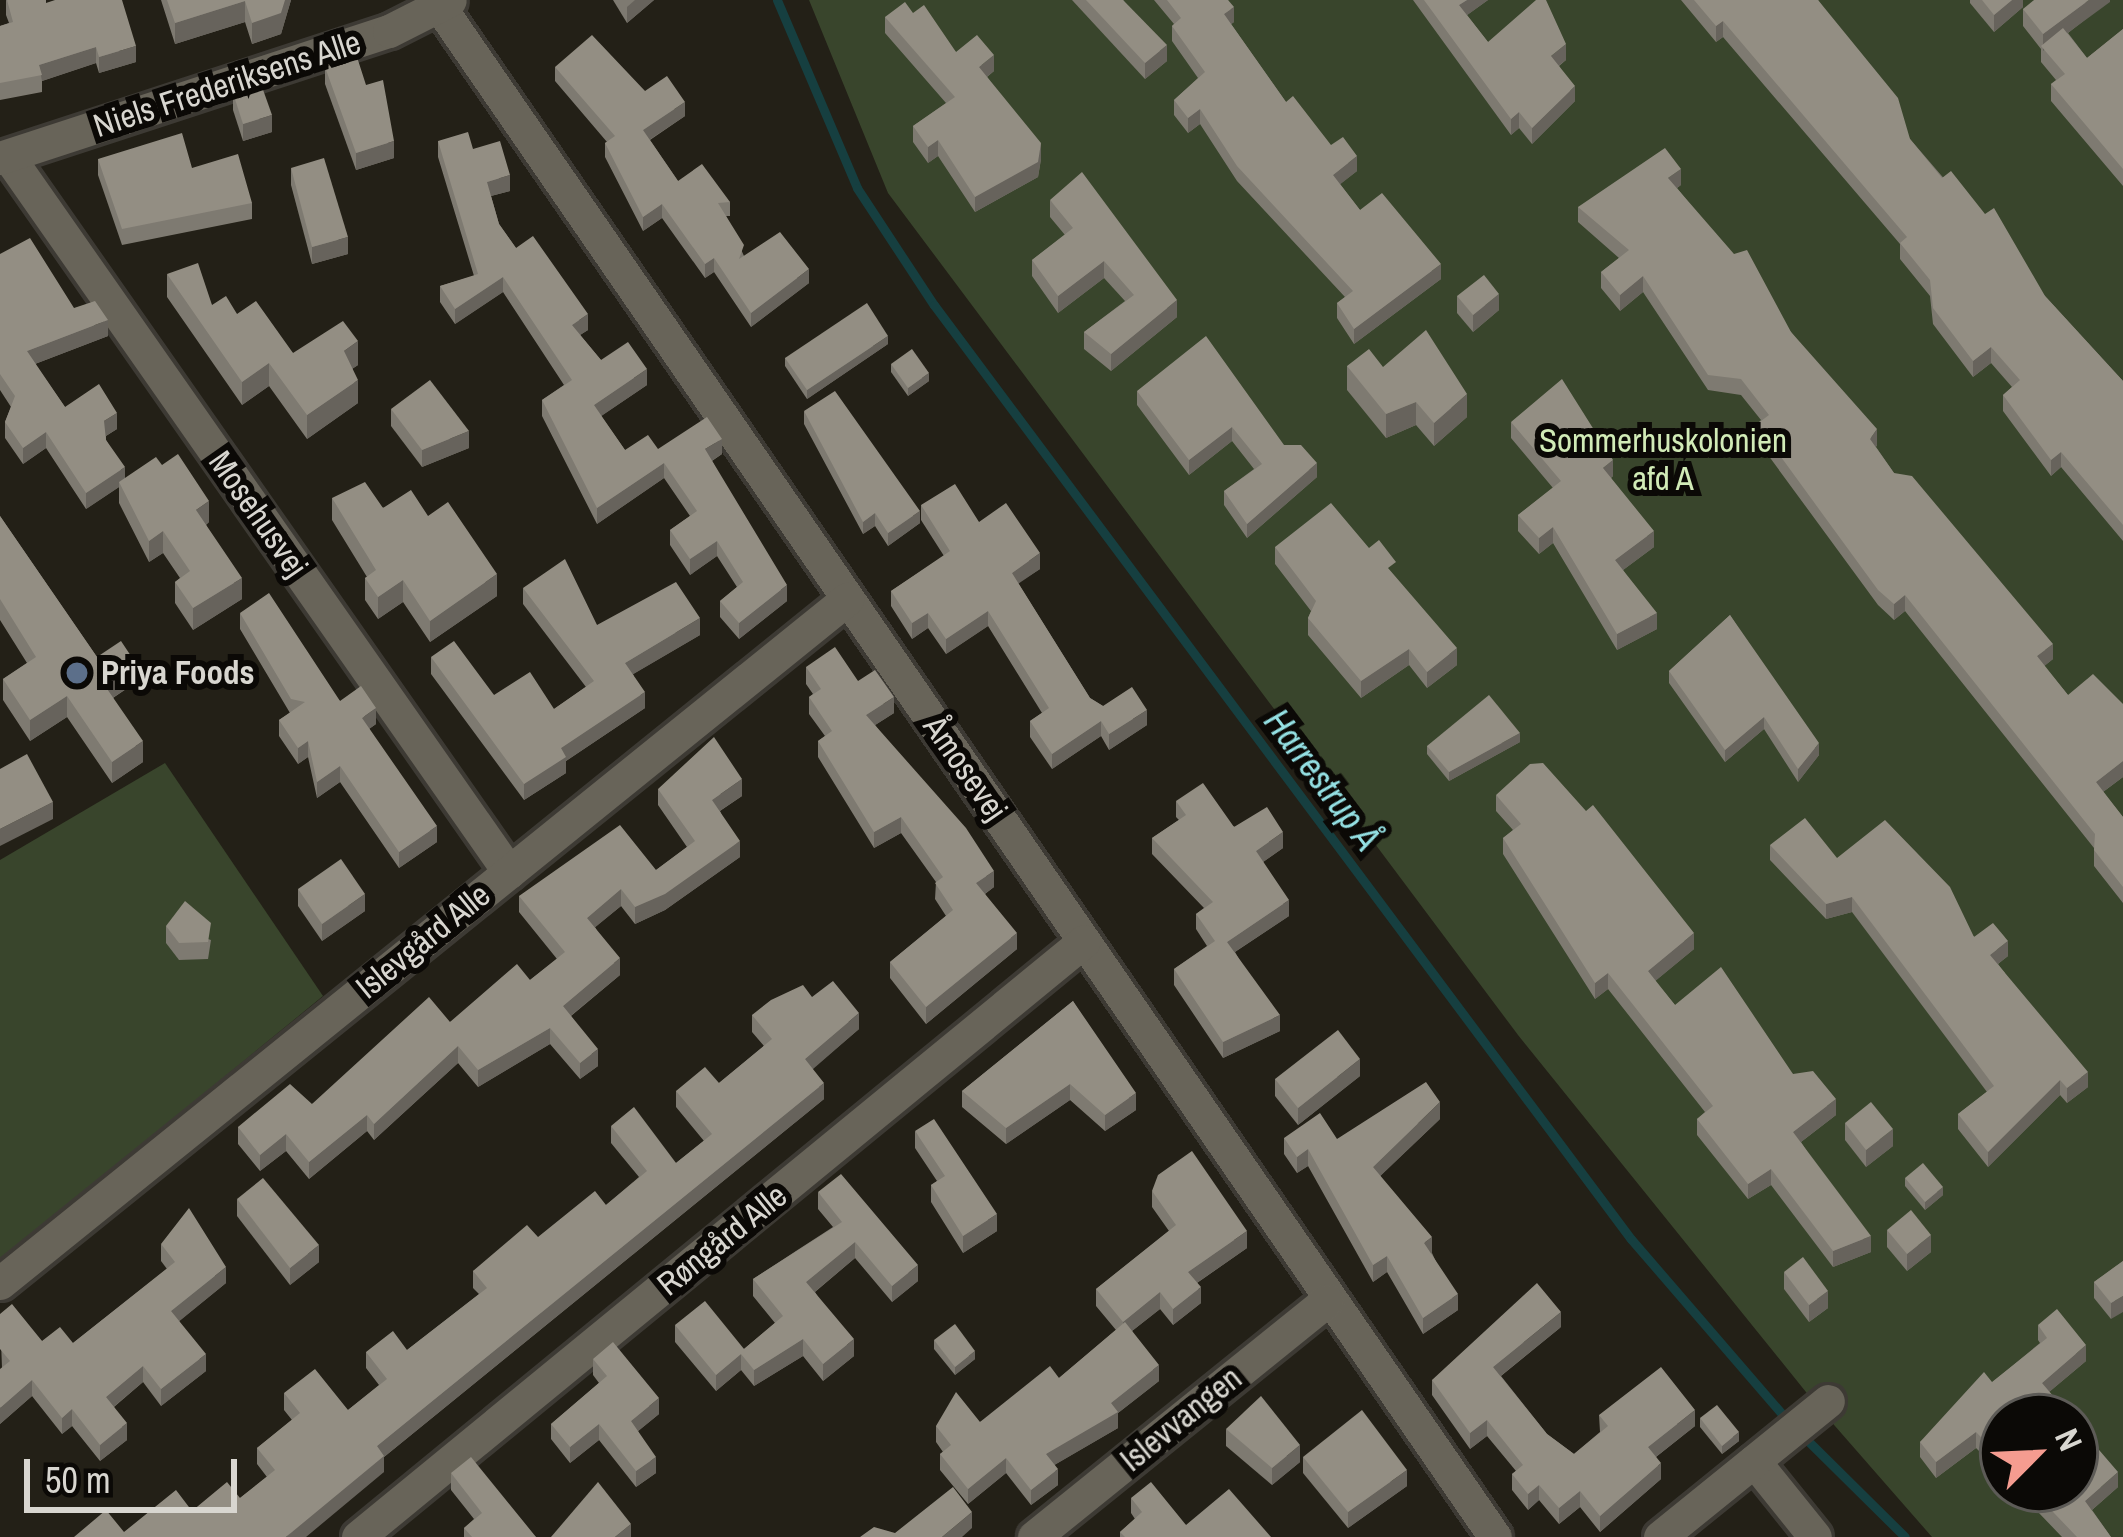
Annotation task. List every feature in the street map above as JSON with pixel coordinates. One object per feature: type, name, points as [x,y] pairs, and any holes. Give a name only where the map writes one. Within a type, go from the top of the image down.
[{"type":"street","name":"Niels Frederiksens Alle","points":[[4,157],[442,2]]},
{"type":"street","name":"Åmosevej","points":[[442,2],[1327,1301],[1495,1537]]},
{"type":"street","name":"Mosehusvej","points":[[4,157],[509,872]]},
{"type":"street","name":"Islevgård Alle","points":[[0,1283],[847,599]]},
{"type":"street","name":"Røngård Alle","points":[[358,1537],[1084,941]]},
{"type":"street","name":"Islevvangen","points":[[1034,1537],[1327,1301]]},
{"type":"street","points":[[1660,1537],[1824,1404]]},
{"type":"street","points":[[1765,1452],[1815,1537]]},
{"type":"green space","name":"Sommerhuskolonien afd A","points":[[809,0],[2123,0],[2123,1537],[1932,1537],[1814,1402],[1518,1035],[888,193]]},
{"type":"green space","points":[[165,763],[323,996],[0,1261],[0,860]]},
{"type":"building","points":[[7,0],[122,0],[136,46],[99,57],[96,47],[39,65],[42,75],[0,83],[0,26],[13,22]]},
{"type":"building","points":[[167,0],[285,0],[281,13],[252,23],[245,1],[175,23]]},
{"type":"building","points":[[1086,0],[1123,0],[1167,45],[1145,63]]},
{"type":"building","points":[[1167,0],[1228,0],[1234,7],[1224,14],[1286,102],[1293,96],[1331,145],[1343,137],[1357,156],[1333,175],[1360,210],[1382,193],[1441,264],[1354,329],[1337,303],[1353,291],[1237,166],[1200,109],[1188,118],[1174,100],[1205,72],[1172,26],[1181,18]]},
{"type":"building","points":[[1424,0],[1467,0],[1459,5],[1488,42],[1536,0],[1546,0],[1566,44],[1551,56],[1575,86],[1532,128],[1519,112],[1511,119]]},
{"type":"building","points":[[1694,0],[1818,0],[1898,98],[1910,139],[1942,178],[1951,171],[1985,214],[1994,208],[2045,296],[2123,381],[2123,525],[2061,452],[2051,460],[2003,395],[2020,380],[1991,347],[1973,361],[1933,308],[1930,280],[1900,243],[1907,237],[1723,21],[1716,26]]},
{"type":"building","points":[[1982,0],[2012,0],[1994,15]]},
{"type":"building","points":[[2034,0],[2089,0],[2043,34],[2023,9]]},
{"type":"building","points":[[905,2],[913,13],[924,5],[956,52],[977,35],[994,55],[979,67],[1041,143],[1038,162],[975,197],[938,140],[928,147],[913,126],[955,97],[885,17]]},
{"type":"building","points":[[2063,28],[2087,58],[2123,29],[2123,169],[2051,84],[2065,74],[2041,46]]},
{"type":"building","points":[[592,35],[645,91],[667,76],[685,102],[643,130],[678,181],[702,164],[730,202],[718,203],[744,245],[739,259],[780,232],[809,269],[751,313],[714,258],[705,264],[662,204],[643,217],[605,143],[615,136],[555,67]]},
{"type":"building","points":[[357,57],[366,85],[383,80],[394,141],[356,153],[325,67]]},
{"type":"building","points":[[261,84],[272,115],[243,124],[233,93]]},
{"type":"building","points":[[468,132],[473,149],[500,141],[510,175],[487,182],[499,224],[516,248],[533,236],[588,314],[572,325],[601,360],[628,342],[647,369],[594,405],[625,450],[648,435],[658,449],[707,417],[722,439],[705,449],[787,585],[739,623],[720,601],[743,582],[717,541],[690,559],[670,530],[697,511],[664,463],[597,508],[542,400],[572,380],[503,277],[455,309],[440,286],[478,274],[438,141]]},
{"type":"building","points":[[182,133],[192,168],[238,154],[252,203],[122,229],[98,159]]},
{"type":"building","points":[[1665,148],[1681,169],[1668,178],[1734,254],[1747,250],[1791,332],[1877,429],[1870,439],[1894,473],[1912,476],[2053,644],[2037,656],[2068,695],[2093,674],[2123,704],[2123,761],[2096,782],[2123,817],[2123,887],[2094,850],[2095,834],[1905,595],[1894,604],[1878,590],[1757,424],[1769,415],[1741,379],[1708,375],[1643,276],[1620,295],[1601,272],[1629,250],[1578,207]]},
{"type":"building","points":[[324,158],[348,237],[312,247],[291,168]]},
{"type":"building","points":[[1082,172],[1177,300],[1111,354],[1084,332],[1134,295],[1104,261],[1058,296],[1032,260],[1073,228],[1050,200]]},
{"type":"building","points":[[30,238],[74,308],[95,301],[108,320],[27,351],[65,407],[99,384],[117,413],[104,421],[106,440],[125,467],[86,493],[46,432],[23,448],[5,422],[15,396],[0,374],[0,254]]},
{"type":"building","points":[[198,263],[212,305],[226,296],[237,314],[256,301],[293,353],[343,321],[358,341],[344,351],[358,380],[307,415],[269,363],[242,382],[167,274]]},
{"type":"building","points":[[1484,275],[1499,294],[1473,315],[1457,296]]},
{"type":"building","points":[[867,303],[888,336],[807,390],[785,358]]},
{"type":"building","points":[[1426,330],[1467,394],[1434,423],[1416,402],[1386,414],[1347,366],[1369,349],[1383,367]]},
{"type":"building","points":[[1206,336],[1284,445],[1301,445],[1317,463],[1247,524],[1224,491],[1262,464],[1232,427],[1189,460],[1137,391]]},
{"type":"building","points":[[912,349],[929,373],[908,388],[891,364]]},
{"type":"building","points":[[1562,379],[1613,460],[1603,468],[1654,531],[1615,560],[1657,613],[1617,634],[1553,527],[1539,538],[1518,515],[1561,481],[1511,422]]},
{"type":"building","points":[[430,380],[469,431],[422,450],[391,409]]},
{"type":"building","points":[[835,391],[920,511],[888,533],[875,513],[863,522],[804,411]]},
{"type":"building","points":[[178,454],[209,501],[196,510],[242,578],[193,608],[175,582],[190,571],[163,531],[149,541],[119,482],[156,457],[162,465]]},
{"type":"building","points":[[365,482],[383,508],[411,490],[428,516],[448,502],[497,574],[430,621],[403,580],[378,597],[365,578],[376,570],[332,498]]},
{"type":"building","points":[[955,484],[979,522],[1006,503],[1040,553],[1012,573],[1090,698],[1103,706],[1132,687],[1147,710],[1109,734],[1101,721],[1052,754],[1030,721],[1049,708],[988,611],[946,639],[928,613],[912,623],[891,591],[950,551],[921,505]]},
{"type":"building","points":[[1331,503],[1369,548],[1379,540],[1396,562],[1388,568],[1457,648],[1427,672],[1409,649],[1361,681],[1308,618],[1316,601],[1275,547]]},
{"type":"building","points":[[0,516],[97,657],[121,641],[135,662],[103,683],[143,741],[112,762],[67,696],[30,720],[3,679],[36,657],[0,599]]},
{"type":"building","points":[[565,559],[597,625],[676,582],[700,618],[625,663],[645,692],[561,748],[566,757],[524,784],[431,657],[454,641],[494,695],[530,672],[554,709],[594,681],[523,588]]},
{"type":"building","points":[[269,593],[340,701],[361,686],[376,708],[362,718],[437,826],[399,852],[340,766],[317,782],[308,741],[298,748],[279,720],[305,702],[291,699],[240,613]]},
{"type":"building","points":[[1730,615],[1819,743],[1798,769],[1764,717],[1725,750],[1669,671]]},
{"type":"building","points":[[835,647],[858,681],[875,670],[894,697],[866,715],[966,828],[994,871],[976,883],[1017,933],[926,1007],[890,962],[953,910],[935,883],[943,877],[901,817],[874,832],[818,741],[832,731],[809,697],[821,689],[806,667]]},
{"type":"building","points":[[1489,695],[1520,733],[1449,772],[1427,746]]},
{"type":"building","points":[[714,737],[742,779],[712,800],[740,841],[665,894],[635,907],[621,889],[587,918],[620,958],[563,1006],[598,1049],[580,1063],[550,1028],[478,1070],[458,1046],[374,1124],[367,1115],[309,1162],[286,1134],[260,1155],[238,1127],[290,1084],[312,1104],[429,997],[450,1022],[517,964],[530,980],[565,952],[519,896],[620,825],[656,870],[695,841],[658,789]]},
{"type":"building","points":[[27,754],[53,802],[0,829],[0,769]]},
{"type":"building","points":[[1543,763],[1586,811],[1593,805],[1694,933],[1648,971],[1675,1005],[1721,967],[1793,1074],[1813,1071],[1836,1099],[1793,1132],[1871,1236],[1833,1251],[1771,1169],[1748,1184],[1697,1119],[1713,1106],[1608,973],[1595,983],[1503,838],[1521,824],[1496,795],[1530,764]]},
{"type":"building","points":[[1203,783],[1234,827],[1267,807],[1283,832],[1256,851],[1289,900],[1227,942],[1280,1015],[1223,1042],[1174,969],[1215,941],[1196,914],[1213,902],[1152,838],[1186,815],[1176,801]]},
{"type":"building","points":[[1805,818],[1837,858],[1885,820],[1950,887],[1974,937],[1993,923],[2008,941],[1990,955],[2088,1072],[2067,1088],[2060,1080],[1988,1152],[1958,1114],[1994,1086],[1852,897],[1826,904],[1770,845]]},
{"type":"building","points":[[341,859],[365,894],[322,924],[298,889]]},
{"type":"building","points":[[185,901],[211,923],[208,942],[179,943],[166,926]]},
{"type":"building","points":[[833,981],[859,1013],[805,1059],[824,1083],[377,1446],[384,1456],[286,1537],[74,1537],[106,1510],[124,1532],[176,1490],[192,1511],[227,1482],[240,1498],[275,1470],[257,1448],[300,1413],[284,1393],[315,1369],[348,1410],[387,1379],[366,1352],[393,1331],[407,1350],[487,1288],[473,1271],[527,1225],[538,1237],[595,1191],[606,1205],[647,1171],[611,1126],[634,1107],[676,1163],[712,1134],[676,1091],[705,1067],[719,1083],[772,1039],[752,1015],[771,1000],[803,985],[812,997]]},
{"type":"building","points":[[1073,1001],[1136,1093],[1105,1115],[1070,1084],[1006,1128],[962,1091]]},
{"type":"building","points":[[1338,1030],[1360,1059],[1298,1108],[1275,1079]]},
{"type":"building","points":[[1426,1082],[1440,1102],[1373,1167],[1432,1237],[1424,1243],[1458,1294],[1423,1318],[1387,1256],[1373,1265],[1308,1149],[1297,1157],[1284,1138],[1320,1113],[1337,1139]]},
{"type":"building","points":[[1871,1102],[1893,1129],[1866,1150],[1845,1123]]},
{"type":"building","points":[[934,1119],[997,1214],[963,1236],[931,1185],[945,1176],[915,1131]]},
{"type":"building","points":[[1192,1151],[1247,1231],[1188,1272],[1201,1287],[1173,1309],[1160,1292],[1123,1322],[1096,1289],[1176,1225],[1152,1191],[1158,1175]]},
{"type":"building","points":[[1923,1163],[1943,1187],[1925,1202],[1905,1178]]},
{"type":"building","points":[[841,1174],[918,1265],[892,1286],[855,1242],[806,1282],[854,1339],[823,1364],[803,1339],[754,1370],[741,1354],[716,1375],[675,1325],[705,1301],[744,1349],[783,1316],[753,1279],[842,1222],[818,1192]]},
{"type":"building","points":[[263,1178],[319,1245],[290,1268],[237,1199]]},
{"type":"building","points":[[189,1208],[226,1267],[171,1311],[206,1354],[161,1389],[143,1366],[106,1397],[127,1423],[100,1445],[72,1409],[62,1418],[32,1380],[0,1408],[0,1369],[10,1361],[0,1349],[0,1314],[12,1304],[42,1341],[60,1327],[73,1343],[175,1262],[161,1244]]},
{"type":"building","points":[[1911,1210],[1931,1235],[1907,1254],[1887,1230]]},
{"type":"building","points":[[1803,1257],[1828,1291],[1809,1305],[1784,1272]]},
{"type":"building","points":[[2123,1261],[2123,1296],[2111,1303],[2094,1282]]},
{"type":"building","points":[[1537,1283],[1561,1312],[1493,1367],[1547,1434],[1574,1454],[1608,1426],[1599,1415],[1661,1367],[1695,1410],[1648,1447],[1661,1463],[1600,1516],[1580,1491],[1559,1508],[1539,1485],[1528,1494],[1512,1474],[1523,1465],[1487,1420],[1470,1433],[1432,1380]]},
{"type":"building","points":[[2057,1309],[2086,1345],[2042,1383],[2051,1393],[1979,1393],[1979,1435],[1976,1432],[1936,1462],[1920,1442],[1984,1372],[1992,1382],[2047,1338],[2038,1325]]},
{"type":"building","points":[[1125,1322],[1159,1365],[1111,1403],[1118,1412],[1046,1454],[1058,1469],[1031,1490],[1006,1458],[968,1489],[940,1454],[951,1445],[936,1426],[956,1392],[980,1422],[1050,1366],[1059,1378]]},
{"type":"building","points":[[955,1324],[975,1351],[955,1367],[934,1340]]},
{"type":"building","points":[[613,1342],[659,1398],[631,1421],[656,1457],[636,1471],[599,1424],[570,1447],[551,1424],[607,1376],[593,1359]]},
{"type":"building","points":[[1261,1396],[1300,1445],[1272,1468],[1226,1429]]},
{"type":"building","points":[[1717,1405],[1739,1432],[1722,1446],[1700,1418]]},
{"type":"building","points":[[1362,1410],[1407,1470],[1348,1512],[1303,1457]]},
{"type":"building","points":[[2099,1450],[2118,1472],[2099,1489]]},
{"type":"building","points":[[471,1457],[536,1537],[472,1537],[464,1528],[482,1513],[451,1473]]},
{"type":"building","points":[[598,1482],[631,1524],[615,1537],[551,1537]]},
{"type":"building","points":[[1151,1482],[1186,1525],[1229,1489],[1271,1537],[1125,1537],[1120,1532],[1142,1512],[1131,1498]]},
{"type":"building","points":[[953,1487],[972,1512],[942,1537],[860,1537],[874,1527],[895,1533]]},
{"type":"building","points":[[2054,1513],[2094,1513],[2111,1537],[2077,1537]]},
{"type":"waterway","name":"Harrestrup Å","points":[[777,0],[857,188],[934,305],[1631,1239],[1789,1422]]},
{"type":"waterway","name":"Harrestrup Å","points":[[1801,1434],[1905,1537]]},
{"type":"place","name":"Priya Foods","points":[[77,673]]}]
